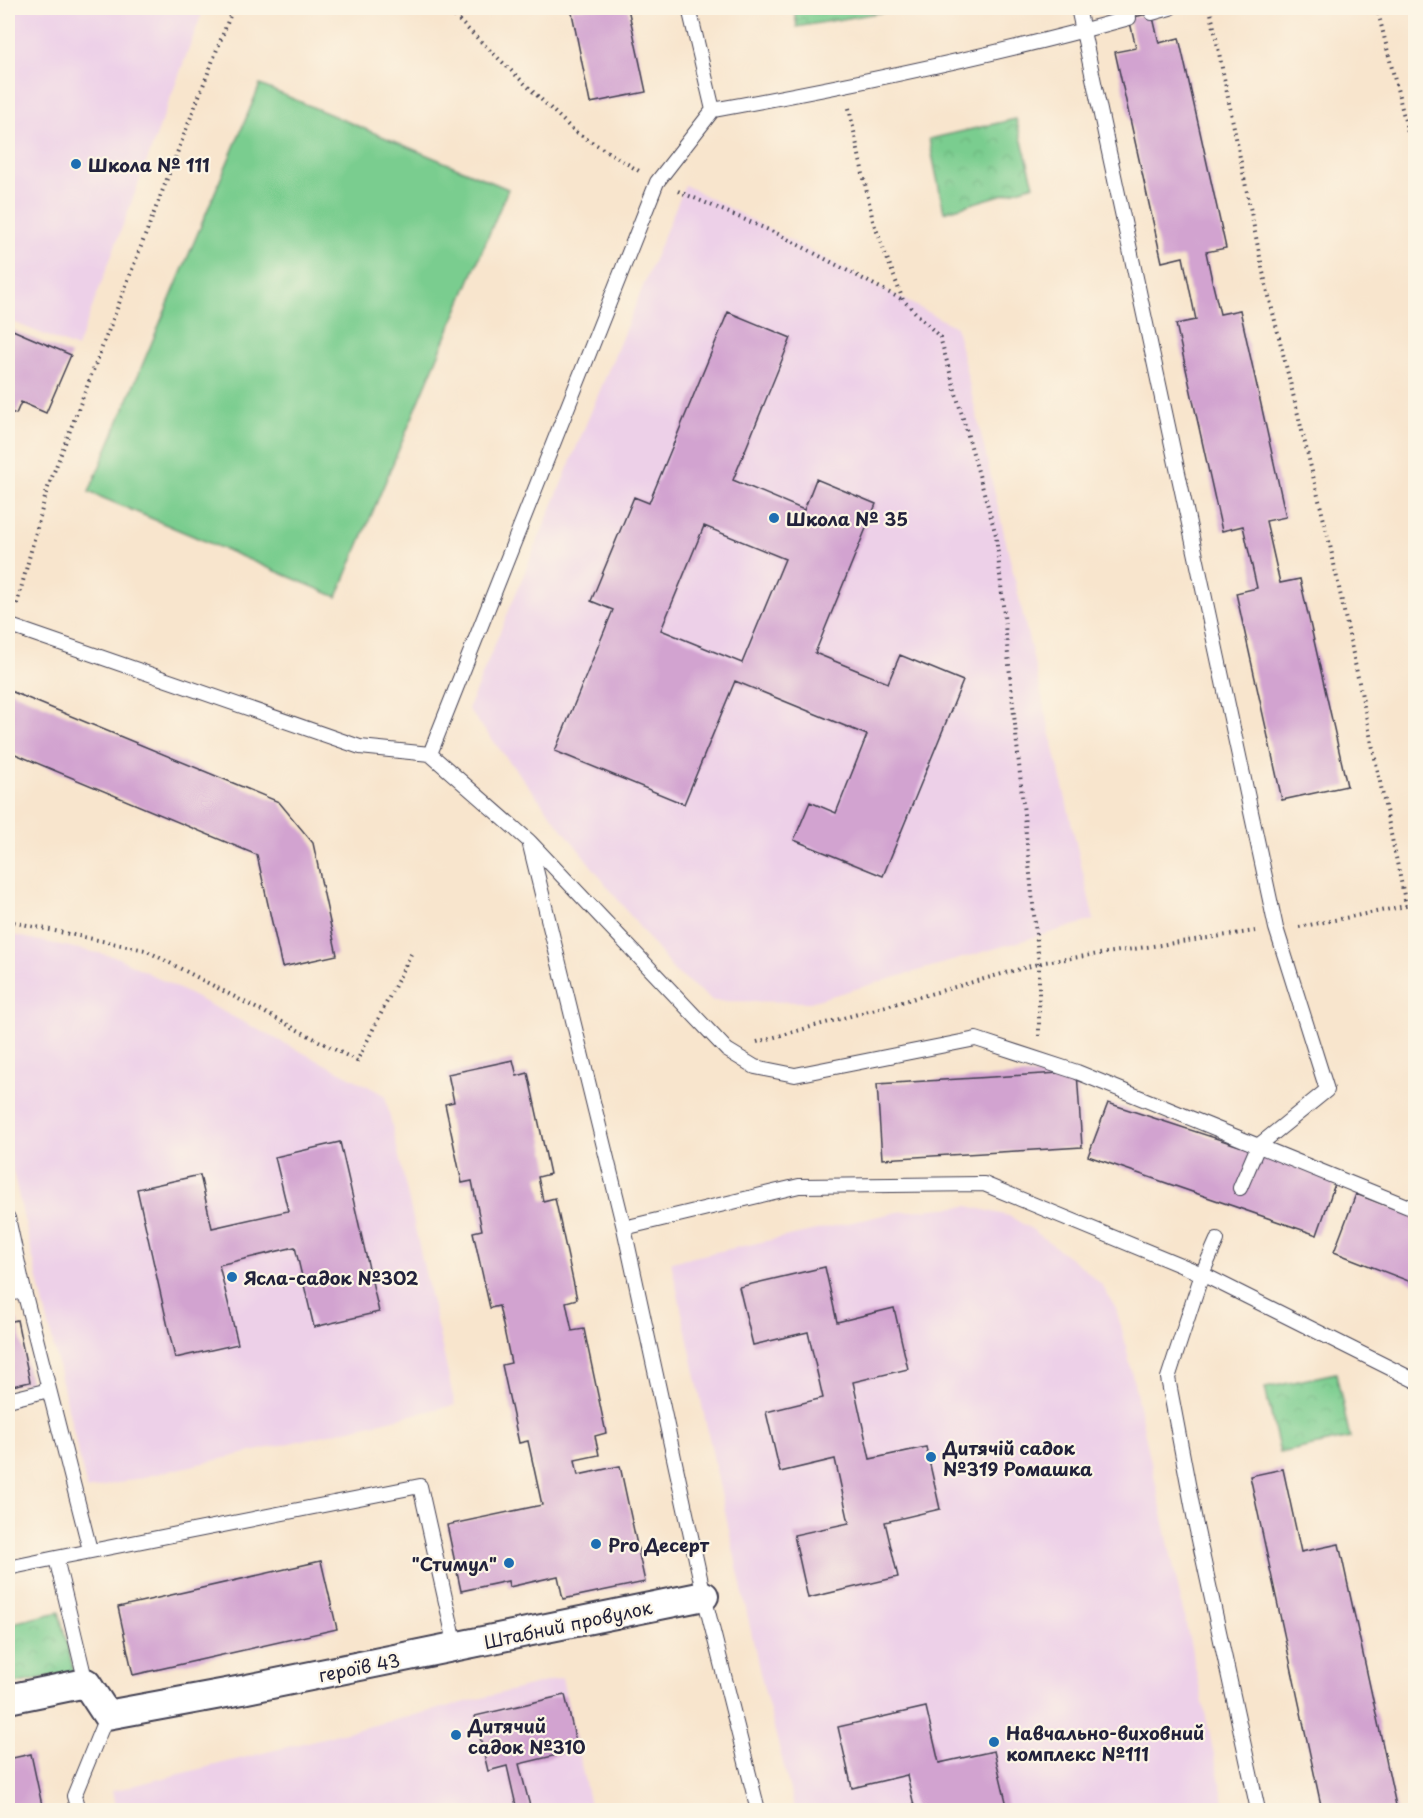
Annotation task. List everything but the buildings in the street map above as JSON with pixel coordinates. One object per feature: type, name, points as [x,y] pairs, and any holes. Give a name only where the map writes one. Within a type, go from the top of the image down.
[{"type":"street","name":"Штабний провулок","points":[[443,1649],[704,1596]]},
{"type":"street","name":"героїв 43","points":[[107,1715],[443,1649]]},
{"type":"street","points":[[8,1700],[86,1683],[107,1715]]},
{"type":"lane","points":[[689,8],[713,110]]},
{"type":"lane","points":[[1078,8],[1276,928],[1327,1090],[1258,1146],[1240,1188]]},
{"type":"lane","points":[[1152,13],[1170,8]]},
{"type":"lane","points":[[430,754],[657,183],[713,110],[845,87],[1129,18]]},
{"type":"lane","points":[[9,626],[360,747],[430,754],[529,841],[727,1050],[755,1067],[795,1075],[976,1039],[1077,1072],[1416,1210]]},
{"type":"lane","points":[[529,841],[624,1228],[704,1596],[758,1810]]},
{"type":"lane","points":[[624,1228],[799,1186],[984,1184],[1202,1274],[1416,1381]]},
{"type":"lane","points":[[8,1218],[24,1291],[90,1550]]},
{"type":"lane","points":[[1217,1240],[1202,1274],[1168,1378],[1196,1526],[1258,1810]]},
{"type":"lane","points":[[8,1294],[24,1291]]},
{"type":"lane","points":[[8,1400],[50,1390]]},
{"type":"lane","points":[[8,1568],[420,1486],[443,1649]]},
{"type":"lane","points":[[56,1558],[86,1683]]},
{"type":"lane","points":[[78,1810],[74,1796],[107,1715]]},
{"type":"path","points":[[9,626],[47,490],[233,8]]},
{"type":"path","points":[[446,8],[574,131],[657,183],[778,234],[903,300],[940,337],[996,536],[1039,964],[1039,1060]]},
{"type":"path","points":[[1210,8],[1263,272],[1330,545],[1406,905]]},
{"type":"path","points":[[1377,8],[1416,165]]},
{"type":"path","points":[[845,87],[873,221],[903,300]]},
{"type":"path","points":[[727,1050],[1039,964],[1276,928],[1291,928],[1416,903]]},
{"type":"path","points":[[8,921],[145,950],[357,1061],[411,954]]},
{"type":"shaded area","name":"Школа № 111","points":[[8,8],[204,8],[77,348],[8,320]]},
{"type":"shaded area","name":"Школа № 35","points":[[685,185],[956,327],[1094,920],[810,1002],[713,1001],[674,971],[468,709]]},
{"type":"shaded area","name":"Ясла-садок №302","points":[[8,934],[117,957],[385,1095],[455,1405],[87,1490],[8,1150]]},
{"type":"shaded area","name":"Дитячій садок №319 Ромашка","points":[[968,1206],[1009,1216],[1033,1230],[1102,1285],[1116,1309],[1124,1337],[1226,1810],[795,1810],[760,1673],[671,1262],[897,1212]]},
{"type":"shaded area","name":"Дитячий садок №310","points":[[562,1678],[591,1810],[116,1810],[112,1791]]},
{"type":"green space","points":[[794,8],[906,8],[797,27]]},
{"type":"green space","points":[[260,85],[508,189],[337,597],[89,492]]},
{"type":"green space","points":[[1016,119],[1034,185],[944,212],[929,139]]},
{"type":"green space","points":[[1336,1373],[1350,1438],[1280,1453],[1265,1388]]},
{"type":"green space","points":[[59,1612],[74,1672],[8,1685],[8,1624]]},
{"type":"place","name":"Школа № 111","points":[[76,164]]},
{"type":"place","name":"Школа № 35","points":[[774,518]]},
{"type":"place","name":"Ясла-садок №302","points":[[232,1277]]},
{"type":"place","name":"Дитячій садок №319 Ромашка","points":[[931,1457]]},
{"type":"place","name":"Pro Десерт","points":[[596,1544]]},
{"type":"place","name":"\"Стимул\"","points":[[509,1563]]},
{"type":"place","name":"Дитячий садок №310","points":[[456,1735]]},
{"type":"place","name":"Навчально-виховний комплекс №111","points":[[994,1742]]}]
